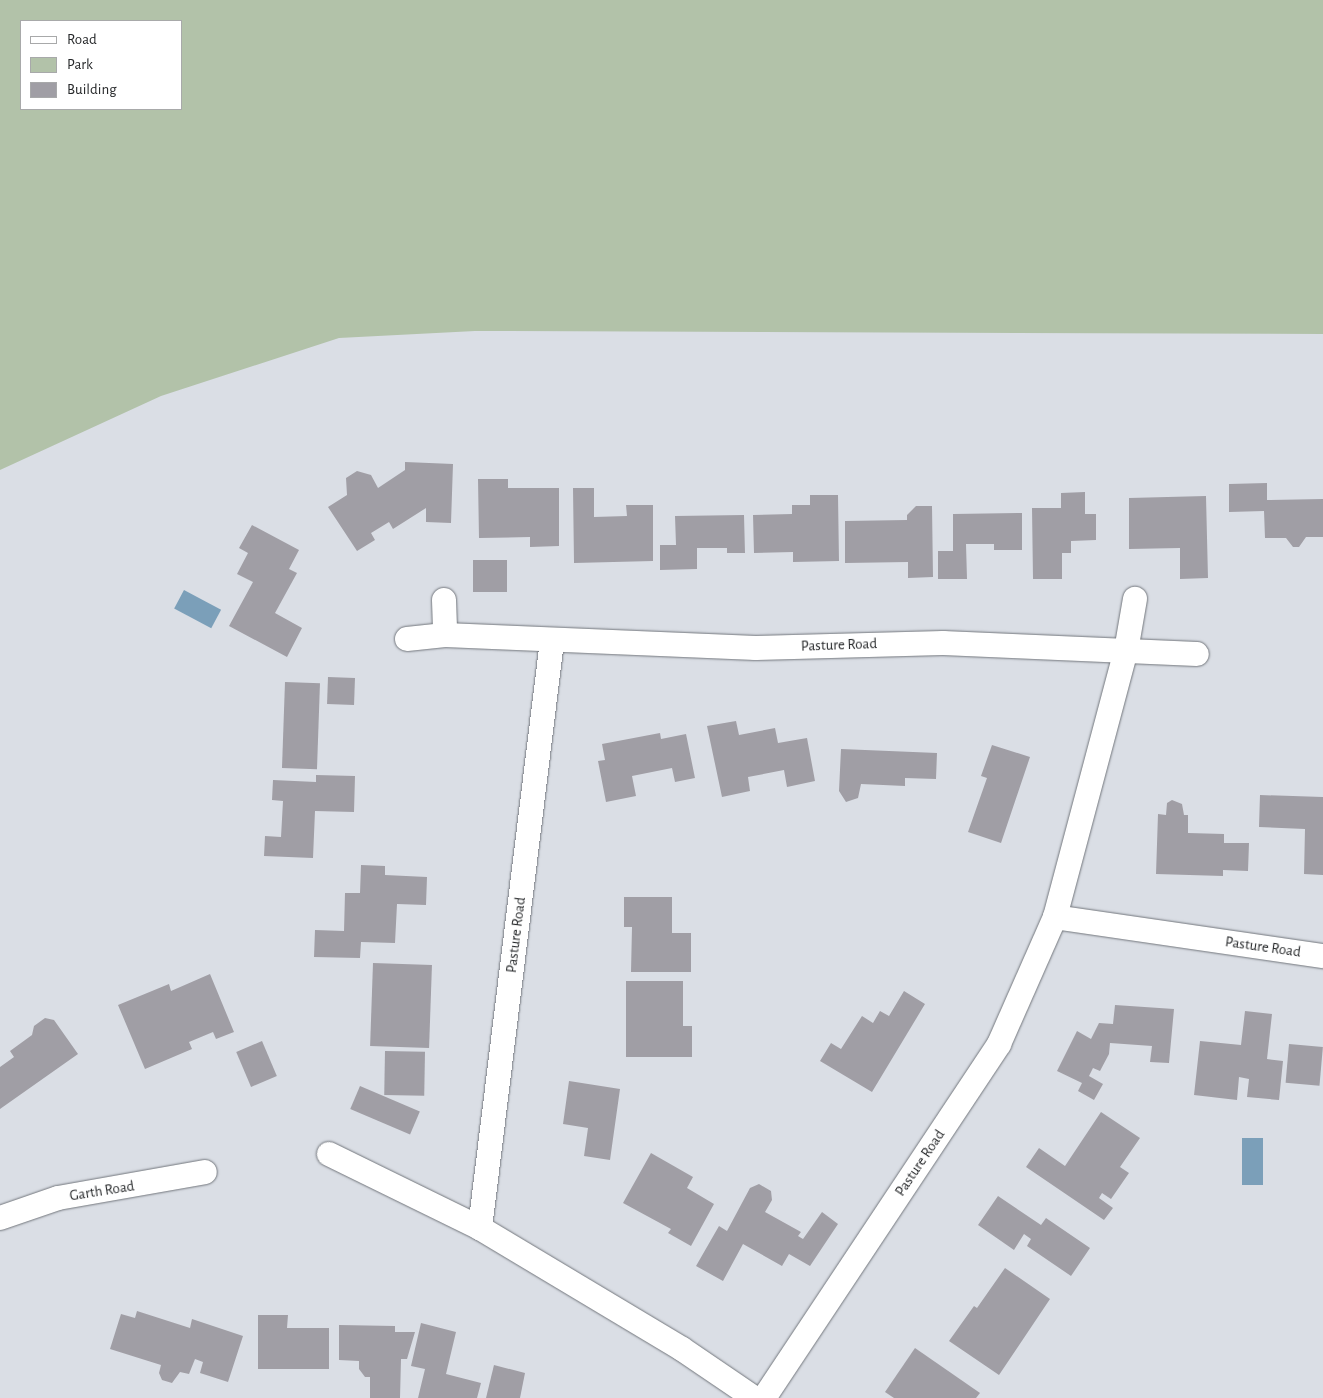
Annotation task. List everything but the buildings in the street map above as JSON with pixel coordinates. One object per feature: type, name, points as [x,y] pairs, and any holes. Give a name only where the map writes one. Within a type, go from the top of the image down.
[{"type":"street","name":"Pasture Road","points":[[764,1398],[999,1044],[1055,918],[1126,651],[1135,599]]},
{"type":"street","points":[[444,600],[445,635]]},
{"type":"street","name":"Pasture Road","points":[[407,639],[445,635],[552,641],[756,648],[943,642],[1197,654]]},
{"type":"street","name":"Pasture Road","points":[[480,1228],[552,641]]},
{"type":"street","name":"Pasture Road","points":[[1055,918],[1323,956]]},
{"type":"street","points":[[328,1154],[480,1228],[682,1349],[754,1398]]},
{"type":"street","name":"Garth Road","points":[[0,1218],[58,1198],[205,1172]]},
{"type":"green space","points":[[0,0],[1323,0],[1323,334],[475,331],[339,338],[161,396],[0,470]]},
{"type":"water","points":[[184,590],[221,610],[211,628],[174,609]]},
{"type":"water","points":[[1242,1138],[1263,1138],[1263,1185],[1242,1185]]}]
